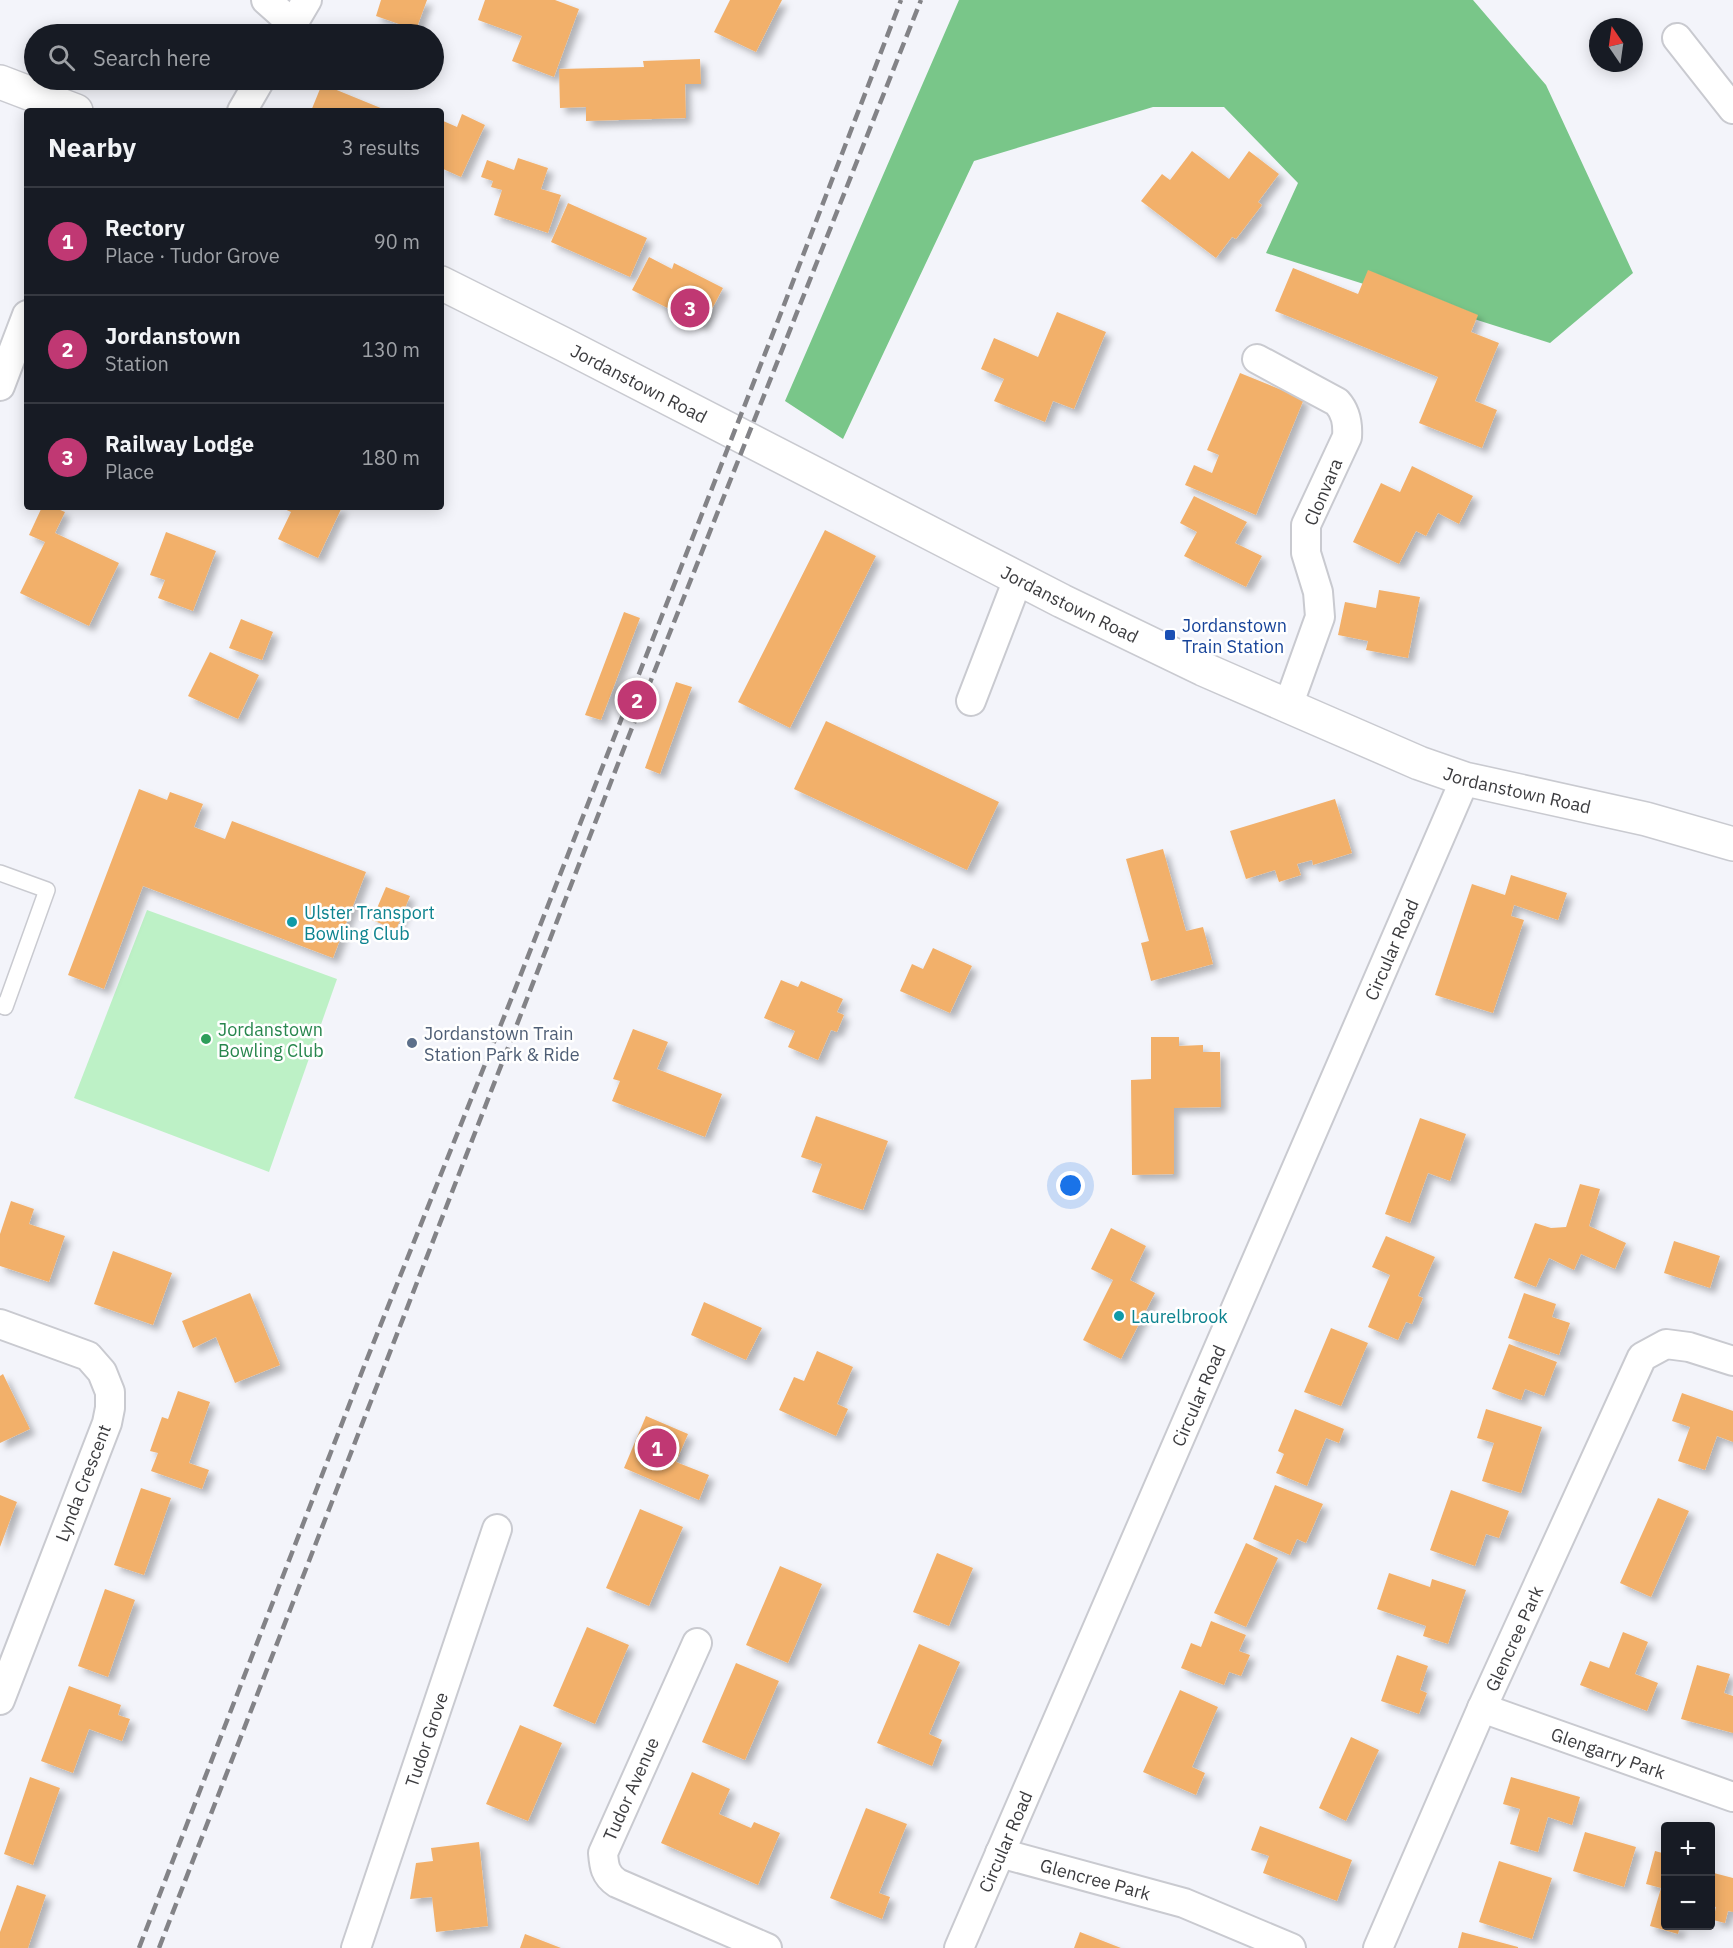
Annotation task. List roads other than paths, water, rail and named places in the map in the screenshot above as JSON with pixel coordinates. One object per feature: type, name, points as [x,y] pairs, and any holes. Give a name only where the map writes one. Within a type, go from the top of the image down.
[{"type":"street","points":[[267,0],[296,20]]},
{"type":"street","points":[[1677,38],[1733,109]]},
{"type":"street","points":[[0,82],[68,108]]},
{"type":"street","points":[[244,108],[254,90]]},
{"type":"street","name":"Jordanstown Road","points":[[444,284],[1018,579],[1203,669],[1288,706],[1419,762],[1465,779],[1646,819],[1733,844]]},
{"type":"street","points":[[0,386],[24,323]]},
{"type":"street","name":"Clonvara","points":[[1257,359],[1337,402],[1343,409],[1347,426],[1347,437],[1306,525],[1306,553],[1318,592],[1320,617],[1288,706]]},
{"type":"street","points":[[971,701],[1018,579]]},
{"type":"street","name":"Circular Road","points":[[959,1948],[1465,779]]},
{"type":"street","name":"Lynda Crescent","points":[[0,1324],[88,1356],[102,1372],[110,1392],[110,1408],[107,1423],[0,1700]]},
{"type":"street","name":"Glencree Park","points":[[1378,1948],[1482,1708],[1642,1357],[1666,1344],[1689,1347],[1733,1361]]},
{"type":"street","name":"Tudor Grove","points":[[356,1948],[497,1529]]},
{"type":"street","name":"Tudor Avenue","points":[[697,1643],[603,1853],[603,1863],[606,1872],[616,1883],[767,1948]]},
{"type":"street","name":"Glengarry Park","points":[[1482,1708],[1733,1797]]},
{"type":"street","name":"Glencree Park","points":[[1000,1853],[1184,1904],[1291,1948]]},
{"type":"lane","points":[[0,873],[47,890],[5,1007],[0,1005]]},
{"type":"railway","points":[[139,1948],[365,1364],[779,318],[901,0]]},
{"type":"railway","points":[[159,1948],[628,738],[921,0]]},
{"type":"place","name":"Railway Lodge","points":[[690,308]]},
{"type":"place","name":"Jordanstown Train Station","points":[[1170,635]]},
{"type":"place","name":"Jordanstown","points":[[637,700]]},
{"type":"place","name":"Ulster Transport Bowling Club","points":[[292,922]]},
{"type":"place","name":"Jordanstown Bowling Club","points":[[206,1039]]},
{"type":"place","name":"Jordanstown Train Station Park & Ride","points":[[412,1043]]},
{"type":"place","name":"Laurelbrook","points":[[1119,1316]]},
{"type":"place","name":"Rectory","points":[[657,1448]]}]
